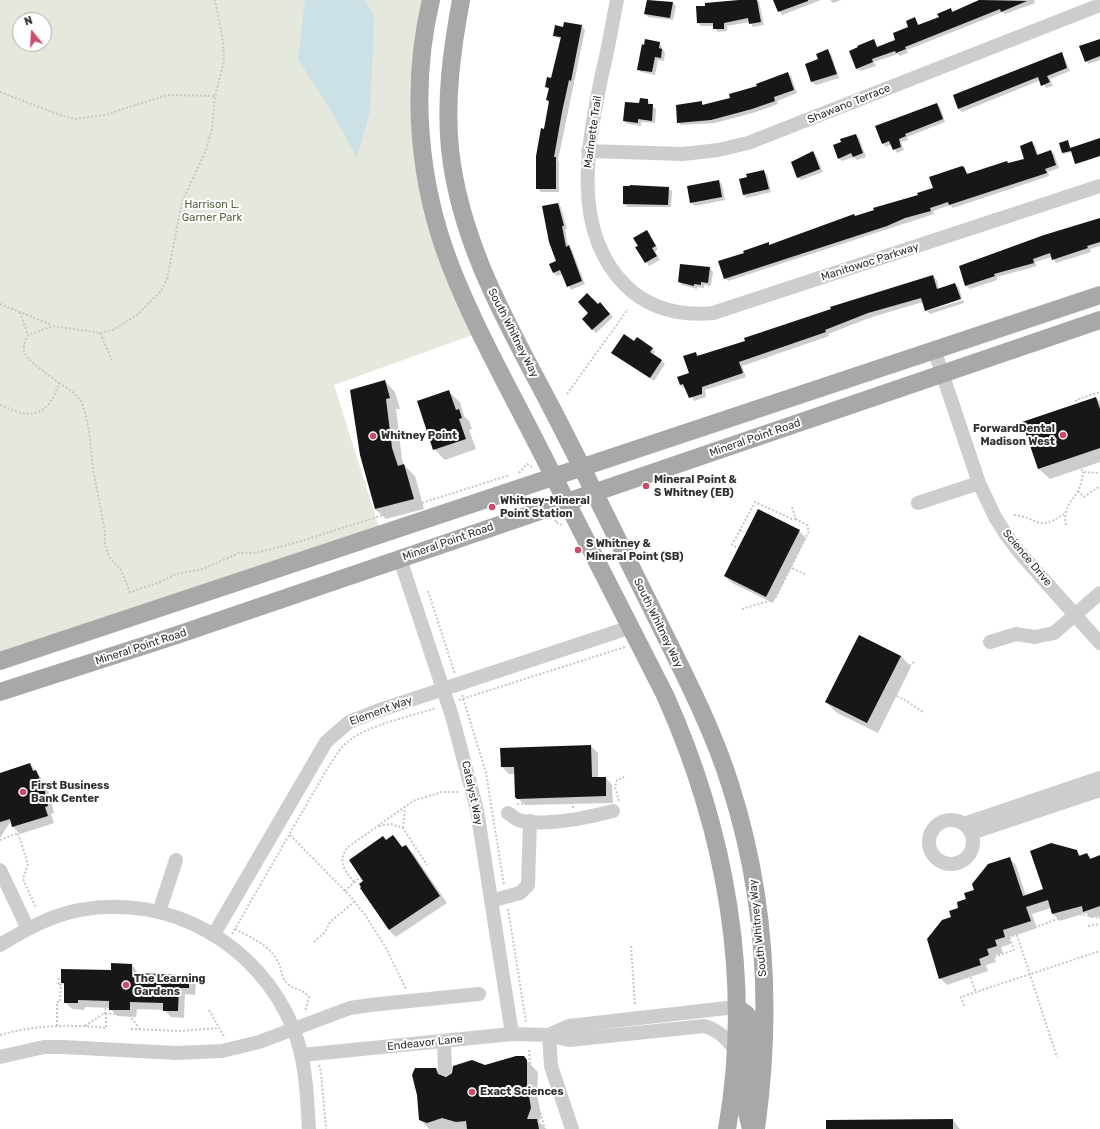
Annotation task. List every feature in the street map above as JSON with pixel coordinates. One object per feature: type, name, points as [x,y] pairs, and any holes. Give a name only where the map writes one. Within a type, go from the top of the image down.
[{"type":"main road","points":[[431,0],[426,20],[420,84],[422,144],[428,192],[451,268],[480,332],[631,628],[682,733],[699,780],[712,824],[722,863],[736,972],[734,1074],[726,1129]]},
{"type":"main road","name":"South Whitney Way","points":[[461,0],[453,42],[448,97],[450,149],[456,185],[467,231],[505,322],[595,493],[676,657],[717,747],[730,785],[744,836],[759,915],[764,977],[764,1069],[756,1129]]},
{"type":"main road","points":[[0,662],[1100,294]]},
{"type":"main road","name":"Mineral Point Road","points":[[0,692],[174,636],[1100,320]]},
{"type":"main road","points":[[736,1007],[747,1015],[749,1038],[744,1100],[751,1129]]},
{"type":"street","name":"Marinette Trail","points":[[617,0],[588,151],[588,191],[592,218],[601,250],[614,274],[640,298]]},
{"type":"street","name":"Shawano Terrace","points":[[588,151],[683,154],[718,150],[748,143],[1100,6]]},
{"type":"street","name":"Manitowoc Parkway","points":[[640,298],[653,305],[672,312],[700,314],[713,313],[1100,186]]},
{"type":"street","name":"Science Drive","points":[[934,349],[986,500],[1007,536],[1100,643]]},
{"type":"street","points":[[918,503],[980,483]]},
{"type":"street","name":"Catalyst Way","points":[[400,559],[466,762],[478,810],[512,1034]]},
{"type":"street","points":[[990,642],[1016,634],[1035,637],[1054,634],[1100,593]]},
{"type":"street","name":"Element Way","points":[[214,934],[326,742],[348,722],[443,689],[631,628]]},
{"type":"street","points":[[1100,778],[968,829],[1100,790]]},
{"type":"street","points":[[510,808],[520,821],[553,822],[584,819],[617,807]]},
{"type":"street","points":[[491,901],[520,893],[528,886],[530,821]]},
{"type":"street","points":[[159,912],[176,860]]},
{"type":"street","points":[[0,870],[28,929]]},
{"type":"street","points":[[0,945],[28,929],[61,915],[100,907],[136,908],[159,912],[194,924],[214,934],[246,959],[266,980],[277,995],[294,1029],[302,1055],[309,1129]]},
{"type":"street","points":[[0,1057],[44,1047],[202,1054],[245,1046],[350,1008],[479,994]]},
{"type":"street","name":"Endeavor Lane","points":[[549,1035],[568,1026],[736,1007]]},
{"type":"street","name":"Endeavor Lane","points":[[302,1055],[512,1034],[549,1035],[569,1040],[704,1026],[716,1029],[735,1049]]},
{"type":"street","points":[[549,1035],[551,1066],[572,1129]]},
{"type":"street","points":[[444,1041],[444,1068]]},
{"type":"path","points":[[0,304],[20,311],[53,326],[100,333],[113,330],[137,315],[161,291],[167,279],[182,202],[206,150],[212,129],[215,96],[224,62],[223,41],[215,0]]},
{"type":"path","points":[[0,92],[63,116],[75,119],[104,115],[167,95],[215,96]]},
{"type":"path","points":[[567,394],[628,309]]},
{"type":"path","points":[[20,311],[28,335],[24,344],[25,353],[31,361],[77,397],[85,412],[93,469],[105,532],[105,544],[109,557],[121,570],[130,592],[158,583],[176,574],[203,568],[239,553],[255,553],[285,546],[372,520],[521,471],[527,464],[533,467]]},
{"type":"path","points":[[28,335],[53,326]]},
{"type":"path","points":[[100,333],[112,360]]},
{"type":"path","points":[[0,405],[26,414],[35,413],[46,408],[54,398],[59,383]]},
{"type":"path","points":[[1076,402],[1076,400],[1100,392]]},
{"type":"path","points":[[1066,525],[1064,514],[1069,502],[1078,491],[1083,472],[1075,459]]},
{"type":"path","points":[[1083,472],[1100,473]]},
{"type":"path","points":[[1078,491],[1084,497],[1100,486]]},
{"type":"path","points":[[736,547],[732,545],[755,502],[792,519],[796,519],[807,525],[809,531],[775,599],[742,610]]},
{"type":"path","points":[[792,507],[796,519]]},
{"type":"path","points":[[1014,515],[1042,524],[1049,523],[1064,514]]},
{"type":"path","points":[[740,530],[744,532]]},
{"type":"path","points":[[785,565],[804,574]]},
{"type":"path","points":[[428,591],[455,676]]},
{"type":"path","points":[[456,702],[625,647]]},
{"type":"path","points":[[878,725],[903,671],[914,662]]},
{"type":"path","points":[[886,691],[923,712]]},
{"type":"path","points":[[461,694],[486,773],[527,1035]]},
{"type":"path","points":[[232,935],[335,756],[350,740],[369,730],[439,707]]},
{"type":"path","points":[[617,807],[615,787],[616,780],[624,778]]},
{"type":"path","points":[[354,882],[343,869],[341,858],[348,847],[413,801],[442,792],[459,792]]},
{"type":"path","points":[[572,798],[573,811]]},
{"type":"path","points":[[510,808],[572,802]]},
{"type":"path","points":[[405,806],[403,828],[427,865]]},
{"type":"path","points":[[378,827],[391,824],[403,828]]},
{"type":"path","points":[[0,840],[18,833],[28,864],[23,879],[36,908]]},
{"type":"path","points":[[290,835],[355,901],[385,946],[411,1001]]},
{"type":"path","points":[[345,891],[359,878]]},
{"type":"path","points":[[314,942],[325,932],[330,922],[355,901]]},
{"type":"path","points":[[997,942],[1073,913],[1100,918]]},
{"type":"path","points":[[1088,926],[1100,924]]},
{"type":"path","points":[[235,928],[252,937],[269,950],[279,963],[285,982],[288,985],[301,990],[308,997],[305,1012],[309,1023]]},
{"type":"path","points":[[983,961],[1014,950],[1007,930]]},
{"type":"path","points":[[1017,935],[1057,1057]]},
{"type":"path","points":[[631,946],[635,1006]]},
{"type":"path","points":[[964,1006],[962,997],[1100,951]]},
{"type":"path","points":[[968,970],[976,993]]},
{"type":"path","points":[[57,1026],[57,1002],[60,1002],[61,985],[58,985],[58,977]]},
{"type":"path","points":[[0,1035],[22,1030],[57,1026],[106,1028],[106,1003]]},
{"type":"path","points":[[209,1010],[226,1038],[231,1037]]},
{"type":"path","points":[[85,1026],[106,1014],[128,1014],[140,1029]]},
{"type":"path","points":[[131,1029],[196,1030],[219,1028]]},
{"type":"path","points":[[529,1050],[532,1085],[546,1129]]},
{"type":"path","points":[[319,1064],[326,1129]]},
{"type":"green space","name":"Harrison L. Garner Park","points":[[0,0],[431,0],[426,20],[428,192],[481,332],[334,385],[378,524],[384,534],[0,661]]},
{"type":"shaded area","points":[[305,0],[364,0],[374,14],[370,112],[357,158],[332,112],[298,59]]},
{"type":"building","points":[[647,0],[673,2],[670,18],[644,14]]},
{"type":"building","points":[[757,0],[761,22],[749,24],[748,18],[724,23],[724,29],[713,29],[713,23],[697,23],[696,6],[705,6],[705,3]]},
{"type":"building","points":[[773,0],[808,0],[808,1],[778,12]]},
{"type":"building","points":[[979,0],[1027,1],[1001,12],[1000,9],[905,47],[906,49],[896,53],[895,51],[872,59],[873,62],[856,69],[849,51],[858,47],[857,46],[874,39],[877,47],[895,40],[893,33],[908,27],[906,21],[915,17],[918,25],[939,17],[937,14],[951,8],[952,12]]},
{"type":"building","points":[[564,22],[582,25],[571,81],[569,80],[562,112],[554,157],[556,157],[556,189],[536,189],[536,156],[541,128],[544,129],[549,101],[546,100],[549,88],[545,87],[547,77],[551,78],[561,37],[553,36],[555,25],[563,27]]},
{"type":"building","points":[[645,39],[660,42],[659,48],[662,49],[661,58],[655,57],[652,72],[637,70],[642,44],[644,45]]},
{"type":"building","points":[[1100,39],[1100,56],[1085,62],[1079,46]]},
{"type":"building","points":[[828,49],[837,74],[811,82],[805,64],[818,59],[816,54]]},
{"type":"building","points":[[1062,52],[1067,68],[1047,76],[1050,82],[1041,86],[1038,77],[958,109],[953,95]]},
{"type":"building","points":[[788,72],[794,90],[774,97],[775,101],[711,120],[677,123],[676,105],[702,101],[702,105],[730,98],[729,94],[757,86],[756,84]]},
{"type":"building","points":[[640,98],[648,99],[648,104],[653,104],[652,121],[638,119],[638,123],[623,121],[625,102],[639,103]]},
{"type":"building","points":[[937,103],[943,119],[905,134],[906,136],[899,139],[901,147],[893,150],[889,141],[882,144],[875,126]]},
{"type":"building","points":[[856,134],[863,153],[853,157],[851,153],[838,159],[833,145],[841,142],[840,139]]},
{"type":"building","points":[[1100,138],[1100,156],[1075,164],[1071,151],[1062,153],[1059,143],[1068,140],[1070,148]]},
{"type":"building","points":[[1032,141],[1037,155],[1051,150],[1056,165],[1045,169],[1047,173],[949,205],[948,202],[930,208],[931,211],[905,218],[887,226],[724,279],[718,261],[744,253],[743,251],[769,242],[769,245],[854,214],[855,216],[874,210],[873,208],[918,195],[917,193],[933,188],[929,177],[962,166],[967,174],[1007,161],[1008,163],[1024,159],[1020,146]]},
{"type":"building","points":[[813,151],[820,169],[797,178],[791,162]]},
{"type":"building","points":[[764,170],[769,189],[743,195],[739,179],[747,177],[746,174]]},
{"type":"building","points":[[719,180],[722,197],[690,203],[687,186]]},
{"type":"building","points":[[623,186],[669,187],[668,205],[623,204]]},
{"type":"building","points":[[558,203],[564,226],[562,226],[566,247],[569,245],[582,281],[567,287],[560,270],[553,273],[549,264],[556,261],[549,242],[542,206]]},
{"type":"building","points":[[1100,218],[1100,242],[1087,246],[1088,248],[1052,260],[1050,253],[1033,259],[1034,263],[994,274],[995,276],[965,286],[959,266],[1044,235]]},
{"type":"building","points":[[647,230],[656,246],[652,248],[657,256],[645,263],[635,247],[638,246],[633,238]]},
{"type":"building","points":[[680,264],[710,267],[708,283],[701,282],[701,285],[694,284],[694,286],[678,282]]},
{"type":"building","points":[[933,275],[937,289],[955,283],[961,299],[925,311],[921,298],[868,313],[825,330],[826,332],[739,362],[743,373],[702,387],[702,394],[689,398],[683,384],[680,385],[677,377],[689,373],[683,356],[696,352],[697,356],[745,341],[744,338],[831,309],[830,307]]},
{"type":"building","points":[[587,293],[598,304],[600,302],[610,314],[592,330],[582,319],[588,313],[578,302]]},
{"type":"building","points":[[624,334],[634,341],[637,337],[653,348],[650,352],[662,360],[650,378],[611,353]]},
{"type":"building","name":"Whitney Point","points":[[385,380],[390,398],[386,399],[392,448],[398,466],[404,464],[414,499],[375,509],[360,455],[350,390]]},
{"type":"building","points":[[449,390],[456,410],[459,409],[462,418],[459,419],[466,439],[433,450],[417,401]]},
{"type":"building","name":"ForwardDental Madison West","points":[[1096,397],[1100,409],[1100,448],[1038,469],[1022,422]]},
{"type":"building","points":[[758,509],[800,530],[766,597],[724,576]]},
{"type":"building","points":[[859,635],[901,656],[867,723],[825,702]]},
{"type":"building","points":[[591,745],[592,777],[606,777],[606,796],[517,799],[515,797],[514,767],[501,767],[500,748]]},
{"type":"building","name":"First Business Bank Center","points":[[30,763],[33,771],[36,770],[44,788],[48,806],[45,807],[48,816],[12,827],[10,819],[0,822],[0,773]]},
{"type":"building","points":[[393,835],[402,847],[406,845],[440,896],[389,930],[360,888],[361,887],[359,884],[363,881],[349,860],[383,836],[386,840]]},
{"type":"building","points":[[1051,843],[1077,850],[1079,856],[1087,853],[1090,859],[1100,855],[1100,906],[1083,912],[1082,906],[1052,914],[1048,900],[1026,907],[1031,921],[1003,930],[1005,937],[995,940],[997,946],[987,949],[989,955],[979,959],[981,965],[939,979],[927,939],[942,920],[951,917],[949,911],[958,908],[957,902],[966,899],[964,893],[974,890],[972,884],[988,864],[1010,857],[1023,896],[1043,889],[1030,851]]},
{"type":"building","name":"The Learning Gardens","points":[[111,963],[132,964],[132,973],[189,975],[189,988],[179,988],[178,1011],[163,1011],[163,1003],[130,1002],[130,1010],[109,1010],[109,1001],[78,1000],[78,1003],[64,1003],[64,983],[61,983],[61,969],[111,970]]},
{"type":"building","name":"Exact Sciences","points":[[516,1056],[524,1056],[527,1060],[527,1084],[531,1108],[527,1119],[537,1119],[539,1129],[467,1129],[466,1121],[456,1122],[442,1118],[427,1123],[419,1120],[417,1095],[412,1075],[415,1068],[436,1068],[438,1074],[446,1077],[452,1073],[453,1066],[472,1060],[485,1065]]},
{"type":"building","points":[[953,1119],[953,1129],[826,1129],[826,1120]]},
{"type":"place","name":"ForwardDental Madison West","points":[[1063,435]]},
{"type":"place","name":"Whitney Point","points":[[373,436]]},
{"type":"place","name":"Mineral Point & S Whitney (EB)","points":[[646,486]]},
{"type":"place","name":"Whitney-Mineral Point Station","points":[[492,507]]},
{"type":"place","name":"S Whitney & Mineral Point (SB)","points":[[578,550]]},
{"type":"place","name":"First Business Bank Center","points":[[23,792]]},
{"type":"place","name":"The Learning Gardens","points":[[126,985]]},
{"type":"place","name":"Exact Sciences","points":[[472,1092]]}]
